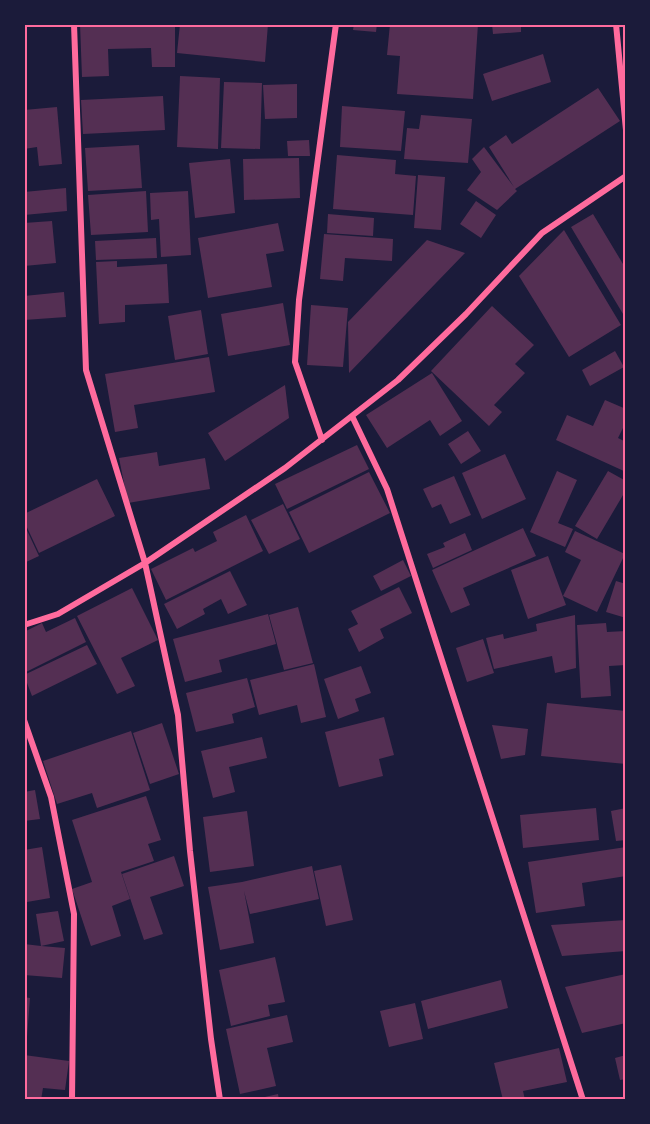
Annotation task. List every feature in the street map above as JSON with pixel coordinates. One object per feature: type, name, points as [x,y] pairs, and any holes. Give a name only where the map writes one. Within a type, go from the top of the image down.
[{"type":"street","points":[[74,24],[86,370],[145,563],[178,715],[190,852],[220,1100]]},
{"type":"street","points":[[322,440],[294,362],[299,300],[334,55],[336,24]]},
{"type":"street","points":[[616,24],[626,130]]},
{"type":"street","points":[[24,625],[58,614],[145,563],[285,468],[398,380],[466,314],[542,233],[626,176]]},
{"type":"street","points":[[352,416],[387,489],[583,1100]]},
{"type":"street","points":[[24,720],[51,797],[74,914],[72,1100]]},
{"type":"building","points":[[80,24],[175,24],[175,67],[152,67],[151,48],[108,49],[109,76],[82,77]]},
{"type":"building","points":[[180,24],[268,24],[265,62],[177,53]]},
{"type":"building","points":[[354,24],[377,24],[376,32],[353,30]]},
{"type":"building","points":[[390,24],[478,24],[473,99],[397,94],[400,56],[387,55]]},
{"type":"building","points":[[492,24],[521,24],[521,32],[493,34]]},
{"type":"building","points":[[543,54],[551,82],[492,101],[483,74]]},
{"type":"building","points":[[180,76],[220,78],[218,149],[177,147]]},
{"type":"building","points":[[224,82],[262,83],[260,149],[221,148]]},
{"type":"building","points":[[297,84],[297,118],[265,119],[263,85]]},
{"type":"building","points":[[598,88],[620,121],[515,189],[517,191],[497,210],[467,190],[481,172],[472,159],[484,147],[514,187],[489,147],[506,135],[512,144]]},
{"type":"building","points":[[163,96],[165,130],[83,134],[81,100]]},
{"type":"building","points":[[342,106],[405,111],[401,151],[340,147]]},
{"type":"building","points":[[57,107],[62,164],[39,166],[37,147],[24,149],[24,110]]},
{"type":"building","points":[[421,115],[472,119],[468,163],[404,159],[407,128],[419,129]]},
{"type":"building","points":[[309,140],[310,156],[288,156],[287,141]]},
{"type":"building","points":[[139,145],[142,188],[88,191],[85,148]]},
{"type":"building","points":[[337,155],[396,160],[395,174],[416,176],[413,215],[333,209]]},
{"type":"building","points":[[299,158],[300,198],[244,200],[243,159]]},
{"type":"building","points":[[230,159],[235,213],[195,218],[189,163]]},
{"type":"building","points":[[418,175],[445,177],[441,230],[414,228]]},
{"type":"building","points":[[66,188],[67,211],[24,215],[24,192]]},
{"type":"building","points":[[146,191],[148,232],[91,235],[88,195]]},
{"type":"building","points":[[188,191],[191,255],[161,257],[159,219],[151,220],[150,193]]},
{"type":"building","points":[[476,201],[496,215],[481,238],[460,224]]},
{"type":"building","points":[[328,214],[374,218],[373,236],[327,233]]},
{"type":"building","points":[[593,214],[626,269],[626,319],[571,227]]},
{"type":"building","points":[[52,221],[56,263],[24,266],[24,223]]},
{"type":"building","points":[[278,223],[284,251],[266,254],[272,287],[208,298],[198,238]]},
{"type":"building","points":[[564,230],[621,325],[569,357],[519,276]]},
{"type":"building","points":[[324,234],[393,239],[392,261],[345,258],[343,281],[320,279]]},
{"type":"building","points":[[156,238],[157,258],[96,260],[95,241]]},
{"type":"building","points":[[427,240],[465,253],[349,373],[348,322]]},
{"type":"building","points":[[117,261],[117,267],[167,264],[169,303],[125,305],[125,322],[99,324],[96,262]]},
{"type":"building","points":[[64,292],[66,317],[24,320],[24,296]]},
{"type":"building","points":[[283,303],[290,345],[228,356],[221,314]]},
{"type":"building","points":[[311,305],[348,308],[343,367],[307,365]]},
{"type":"building","points":[[492,306],[534,345],[515,364],[525,373],[494,405],[502,412],[489,426],[431,371]]},
{"type":"building","points":[[201,310],[208,354],[175,360],[168,316]]},
{"type":"building","points":[[615,351],[624,367],[590,386],[582,370]]},
{"type":"building","points":[[209,357],[215,392],[134,405],[138,428],[115,432],[105,374]]},
{"type":"building","points":[[432,373],[462,421],[440,436],[430,420],[387,448],[366,415]]},
{"type":"building","points":[[285,385],[289,418],[225,461],[208,433]]},
{"type":"building","points":[[605,400],[626,409],[626,422],[618,438],[626,442],[626,472],[556,440],[567,415],[593,426]]},
{"type":"building","points":[[468,431],[481,451],[461,464],[448,444]]},
{"type":"building","points":[[357,445],[369,469],[287,509],[275,484]]},
{"type":"building","points":[[157,452],[159,466],[205,458],[210,489],[128,503],[119,458]]},
{"type":"building","points":[[505,454],[526,499],[482,519],[462,473]]},
{"type":"building","points":[[557,471],[577,480],[558,523],[573,529],[565,547],[530,532]]},
{"type":"building","points":[[608,471],[626,481],[626,490],[597,539],[575,526]]},
{"type":"building","points":[[369,472],[390,513],[309,553],[289,512]]},
{"type":"building","points":[[454,476],[471,515],[450,524],[441,504],[432,508],[423,489]]},
{"type":"building","points":[[97,479],[115,516],[39,553],[24,521],[24,514]]},
{"type":"building","points":[[283,504],[300,539],[269,554],[251,520]]},
{"type":"building","points":[[246,515],[263,551],[166,600],[151,569],[193,548],[195,552],[217,541],[213,532]]},
{"type":"building","points":[[24,524],[39,556],[24,563]]},
{"type":"building","points":[[523,528],[536,556],[463,588],[470,605],[451,613],[432,570]]},
{"type":"building","points":[[575,531],[625,554],[597,612],[563,596],[581,560],[565,552]]},
{"type":"building","points":[[465,533],[472,550],[433,568],[427,554],[445,547],[443,543]]},
{"type":"building","points":[[548,556],[566,605],[528,619],[511,570]]},
{"type":"building","points":[[403,560],[411,576],[381,591],[373,576]]},
{"type":"building","points":[[230,571],[247,605],[228,614],[221,599],[203,609],[205,614],[177,629],[164,604]]},
{"type":"building","points":[[616,581],[626,584],[626,618],[606,612]]},
{"type":"building","points":[[399,587],[412,613],[380,629],[384,638],[359,652],[348,629],[358,624],[351,611]]},
{"type":"building","points":[[132,588],[158,640],[121,658],[135,686],[117,694],[77,616]]},
{"type":"building","points":[[298,607],[313,663],[284,670],[269,615]]},
{"type":"building","points":[[268,614],[276,644],[219,660],[222,672],[185,682],[173,639]]},
{"type":"building","points":[[575,615],[576,668],[555,673],[552,656],[494,669],[486,638],[503,634],[504,639],[537,631],[536,624]]},
{"type":"building","points":[[75,618],[86,642],[24,673],[24,632],[42,623],[46,632]]},
{"type":"building","points":[[606,623],[607,632],[626,631],[626,665],[609,666],[611,696],[581,698],[577,625]]},
{"type":"building","points":[[483,639],[494,673],[467,682],[456,648]]},
{"type":"building","points":[[87,645],[97,664],[32,696],[24,675]]},
{"type":"building","points":[[314,664],[326,717],[301,723],[297,705],[259,715],[250,680]]},
{"type":"building","points":[[361,666],[371,693],[355,699],[359,711],[338,719],[324,679]]},
{"type":"building","points":[[247,678],[255,707],[232,714],[234,723],[196,732],[186,693]]},
{"type":"building","points":[[547,703],[626,711],[626,764],[541,756]]},
{"type":"building","points":[[384,717],[394,755],[379,759],[383,776],[339,787],[325,732]]},
{"type":"building","points":[[162,723],[179,774],[150,784],[133,733]]},
{"type":"building","points":[[492,725],[528,729],[525,755],[501,759]]},
{"type":"building","points":[[131,731],[150,790],[97,808],[92,793],[57,804],[43,761]]},
{"type":"building","points":[[262,737],[267,758],[229,767],[235,792],[213,798],[201,751]]},
{"type":"building","points":[[35,790],[40,819],[24,821],[24,792]]},
{"type":"building","points":[[146,796],[161,840],[148,844],[154,861],[121,872],[130,899],[112,906],[121,936],[91,946],[72,889],[92,882],[72,820]]},
{"type":"building","points":[[596,808],[599,840],[523,848],[520,815]]},
{"type":"building","points":[[626,808],[626,840],[616,841],[611,811]]},
{"type":"building","points":[[247,811],[254,866],[210,872],[203,817]]},
{"type":"building","points":[[42,847],[50,898],[27,902],[24,885],[24,850]]},
{"type":"building","points":[[626,847],[626,876],[582,883],[585,906],[536,913],[528,862]]},
{"type":"building","points":[[174,856],[184,886],[150,897],[163,934],[144,940],[122,874]]},
{"type":"building","points":[[341,865],[353,920],[326,926],[314,871]]},
{"type":"building","points":[[312,866],[319,899],[250,914],[244,891],[254,943],[220,950],[208,887],[242,882]]},
{"type":"building","points":[[58,911],[64,941],[41,946],[36,914]]},
{"type":"building","points":[[626,920],[626,951],[562,956],[551,925]]},
{"type":"building","points":[[24,944],[65,948],[62,978],[24,975]]},
{"type":"building","points":[[275,957],[285,1002],[268,1005],[270,1016],[231,1026],[219,970]]},
{"type":"building","points":[[626,974],[626,1023],[582,1033],[565,987]]},
{"type":"building","points":[[501,980],[508,1008],[428,1029],[421,1001]]},
{"type":"building","points":[[24,997],[30,998],[27,1037],[24,1037]]},
{"type":"building","points":[[415,1003],[423,1039],[389,1047],[380,1011]]},
{"type":"building","points":[[287,1015],[293,1042],[267,1048],[276,1086],[240,1094],[226,1029]]},
{"type":"building","points":[[559,1048],[567,1082],[523,1091],[525,1100],[503,1100],[494,1063]]},
{"type":"building","points":[[24,1055],[69,1061],[65,1090],[43,1088],[41,1100],[24,1098]]},
{"type":"building","points":[[626,1055],[626,1079],[620,1080],[615,1058]]},
{"type":"building","points":[[278,1094],[279,1100],[256,1100],[256,1099]]}]
